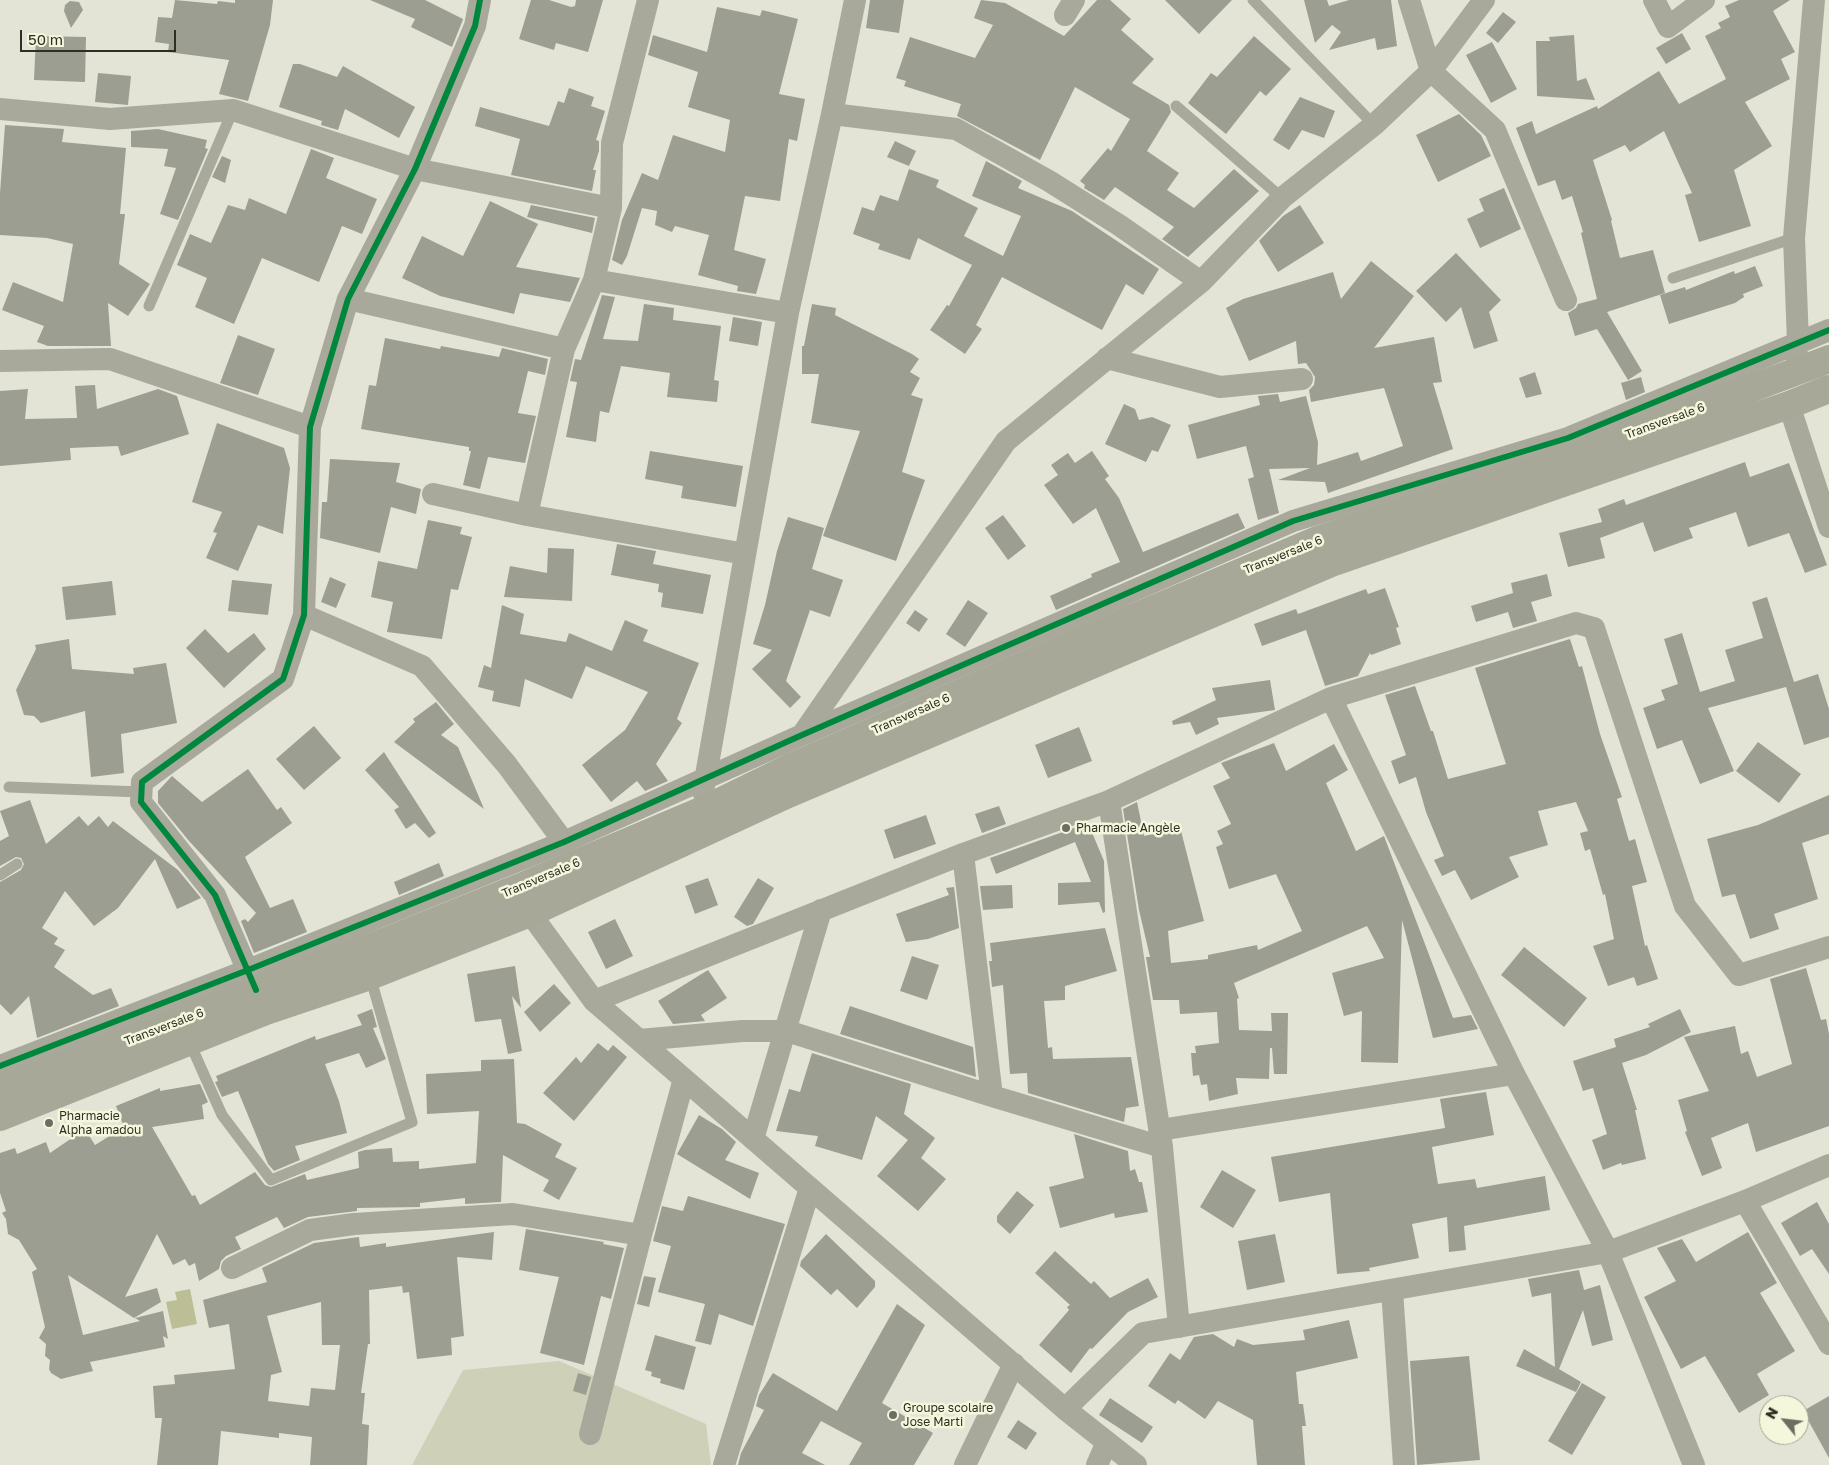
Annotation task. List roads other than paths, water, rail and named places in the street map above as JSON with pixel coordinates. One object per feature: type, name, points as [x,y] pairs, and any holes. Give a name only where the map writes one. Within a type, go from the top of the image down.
[{"type":"main road","name":"Transversale 6","points":[[0,1089],[177,1023],[252,980],[384,929],[523,886],[701,811],[1114,612],[1320,539],[1379,508],[1571,447],[1609,431],[1794,373],[1829,359]]},
{"type":"main road","name":"Transversale 6","points":[[0,1117],[266,1011],[370,976],[530,913],[788,794],[1331,563],[1789,405],[1829,389]]},
{"type":"street","points":[[0,1066],[252,980],[215,895],[141,802],[142,782],[283,679],[304,615],[310,428],[348,299],[415,168],[474,26],[480,0]]},
{"type":"street","points":[[526,515],[564,349],[594,280],[611,208],[612,144],[648,0]]},
{"type":"street","points":[[701,811],[704,780],[788,313],[855,0]]},
{"type":"street","points":[[1409,0],[1431,71],[1495,130],[1566,300]]},
{"type":"street","points":[[790,768],[802,735],[1006,441],[1201,282],[1282,198],[1374,125],[1431,71],[1484,0]]},
{"type":"street","points":[[1654,0],[1668,27],[1704,0]]},
{"type":"street","points":[[1794,373],[1798,342],[1794,238],[1814,0]]},
{"type":"street","points":[[0,109],[110,119],[233,110],[415,168],[611,208]]},
{"type":"street","points":[[832,114],[956,129],[1049,181],[1112,220],[1201,282]]},
{"type":"street","points":[[594,280],[788,313]]},
{"type":"street","points":[[348,299],[564,349]]},
{"type":"street","points":[[1609,431],[1798,342],[1829,330]]},
{"type":"street","points":[[1107,358],[1220,386],[1302,378]]},
{"type":"street","points":[[0,361],[110,360],[310,428]]},
{"type":"street","points":[[1789,405],[1829,527]]},
{"type":"street","points":[[433,494],[526,515],[745,554]]},
{"type":"street","points":[[384,929],[526,858],[802,735],[1114,612]]},
{"type":"street","points":[[304,615],[422,666],[507,766],[564,842]]},
{"type":"street","points":[[594,1001],[963,854],[1109,801],[1331,698],[1576,623],[1594,628],[1684,906],[1739,976],[1829,947]]},
{"type":"street","points":[[1331,698],[1514,1074],[1608,1252],[1694,1465]]},
{"type":"street","points":[[1109,801],[1161,1138],[1179,1327]]},
{"type":"street","points":[[963,854],[992,1096]]},
{"type":"street","points":[[526,858],[523,886],[530,913],[594,1001],[1065,1409],[1136,1465]]},
{"type":"street","points":[[754,1139],[821,910]]},
{"type":"street","points":[[639,1040],[742,1031],[787,1030],[992,1096],[1161,1138],[1514,1074]]},
{"type":"street","points":[[590,1434],[641,1234],[684,1079]]},
{"type":"street","points":[[1065,1409],[1143,1333],[1608,1252],[1745,1201],[1829,1165]]},
{"type":"street","points":[[724,1465],[810,1188]]},
{"type":"street","points":[[1745,1201],[1829,1344]]},
{"type":"street","points":[[232,1268],[310,1230],[354,1224],[513,1214],[641,1234]]},
{"type":"street","points":[[1392,1290],[1404,1465]]},
{"type":"street","points":[[965,1465],[1014,1364]]},
{"type":"street","points":[[1097,1465],[1107,1442]]},
{"type":"lane","points":[[1253,0],[1374,125]]},
{"type":"lane","points":[[1176,106],[1282,198]]},
{"type":"lane","points":[[149,306],[233,110]]},
{"type":"lane","points":[[1673,278],[1794,238]]},
{"type":"lane","points":[[9,787],[141,792]]},
{"type":"lane","points":[[0,875],[17,864]]},
{"type":"lane","points":[[189,1041],[222,1115],[271,1180],[412,1122],[370,976]]},
{"type":"place","name":"Pharmacie Angèle","points":[[1066,828]]},
{"type":"place","name":"Pharmacie Alpha amadou","points":[[49,1123]]},
{"type":"place","name":"Groupe scolaire Jose Marti","points":[[893,1415]]}]
